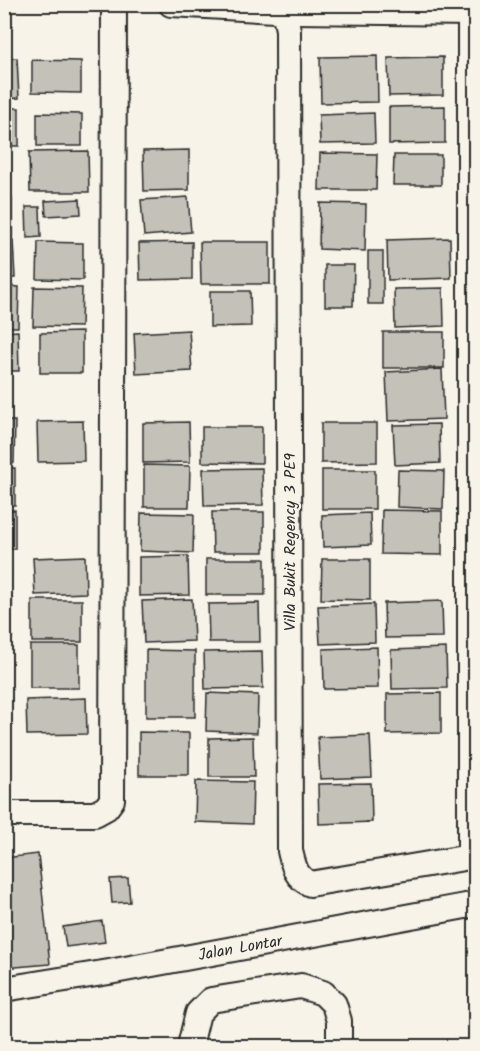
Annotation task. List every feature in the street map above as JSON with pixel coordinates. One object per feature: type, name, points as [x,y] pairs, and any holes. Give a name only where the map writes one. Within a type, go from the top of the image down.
[{"type":"street","points":[[4,814],[94,814],[106,808],[112,800],[114,4]]},
{"type":"street","name":"Villa Bukit Regency 3 PE9","points":[[171,4],[288,12],[472,13],[473,856],[310,884],[299,878],[294,870],[290,851],[288,12]]},
{"type":"street","name":"Jalan Lontar","points":[[4,989],[110,972],[476,904]]},
{"type":"street","points":[[190,1047],[198,1013],[211,1000],[302,986],[323,993],[334,1004],[339,1022],[339,1047]]},
{"type":"building","points":[[377,56],[378,102],[321,103],[320,57]]},
{"type":"building","points":[[443,57],[443,95],[389,96],[388,58]]},
{"type":"building","points":[[17,58],[19,98],[4,99],[4,59]]},
{"type":"building","points":[[32,60],[81,61],[81,93],[32,92]]},
{"type":"building","points":[[445,106],[445,143],[389,144],[389,107]]},
{"type":"building","points":[[4,108],[19,108],[19,146],[4,146]]},
{"type":"building","points":[[37,113],[82,114],[82,146],[37,146]]},
{"type":"building","points":[[374,113],[375,143],[320,144],[319,115]]},
{"type":"building","points":[[189,150],[189,190],[144,191],[143,151]]},
{"type":"building","points":[[88,151],[89,192],[30,192],[29,152]]},
{"type":"building","points":[[320,153],[377,154],[376,190],[319,190]]},
{"type":"building","points":[[4,155],[10,155],[10,189],[4,189]]},
{"type":"building","points":[[394,155],[441,155],[441,185],[393,185]]},
{"type":"building","points":[[188,197],[191,232],[144,236],[141,200]]},
{"type":"building","points":[[4,198],[12,198],[12,237],[4,237]]},
{"type":"building","points":[[80,199],[81,214],[46,216],[45,201]]},
{"type":"building","points":[[320,203],[366,204],[365,251],[319,249]]},
{"type":"building","points":[[26,207],[40,207],[41,237],[27,238]]},
{"type":"building","points":[[450,238],[451,278],[388,280],[387,240]]},
{"type":"building","points":[[4,240],[13,240],[15,278],[4,278]]},
{"type":"building","points":[[38,242],[83,243],[83,280],[37,279]]},
{"type":"building","points":[[192,242],[192,279],[140,280],[139,243]]},
{"type":"building","points":[[200,242],[270,242],[270,284],[201,284]]},
{"type":"building","points":[[368,251],[383,251],[383,304],[368,304]]},
{"type":"building","points":[[325,265],[354,265],[353,306],[325,306]]},
{"type":"building","points":[[4,286],[19,287],[18,327],[4,327]]},
{"type":"building","points":[[34,287],[82,288],[81,327],[33,326]]},
{"type":"building","points":[[443,288],[444,326],[395,328],[394,289]]},
{"type":"building","points":[[210,291],[250,291],[251,326],[210,327]]},
{"type":"building","points":[[189,330],[192,371],[136,374],[134,333]]},
{"type":"building","points":[[18,331],[19,371],[4,371],[4,332]]},
{"type":"building","points":[[82,332],[82,373],[40,373],[40,333]]},
{"type":"building","points":[[383,332],[444,332],[444,368],[383,368]]},
{"type":"building","points":[[442,369],[444,419],[388,421],[386,372]]},
{"type":"building","points":[[4,421],[15,421],[14,463],[4,462]]},
{"type":"building","points":[[83,421],[84,461],[38,462],[37,422]]},
{"type":"building","points":[[189,422],[190,462],[143,463],[143,423]]},
{"type":"building","points":[[321,423],[377,423],[377,462],[321,463]]},
{"type":"building","points":[[439,424],[440,463],[395,465],[393,425]]},
{"type":"building","points":[[202,427],[262,427],[262,463],[202,462]]},
{"type":"building","points":[[144,465],[190,466],[189,507],[144,507]]},
{"type":"building","points":[[4,468],[15,468],[15,505],[4,505]]},
{"type":"building","points":[[262,468],[263,505],[204,506],[203,469]]},
{"type":"building","points":[[322,470],[375,470],[375,509],[322,509]]},
{"type":"building","points":[[398,470],[444,471],[443,509],[397,507]]},
{"type":"building","points":[[4,510],[15,510],[15,549],[4,549]]},
{"type":"building","points":[[382,510],[442,511],[442,555],[381,554]]},
{"type":"building","points":[[212,512],[264,512],[264,552],[213,552]]},
{"type":"building","points":[[141,513],[194,514],[193,553],[140,551]]},
{"type":"building","points":[[370,513],[371,545],[323,547],[322,515]]},
{"type":"building","points":[[4,553],[9,553],[10,594],[4,594]]},
{"type":"building","points":[[85,556],[86,593],[35,595],[33,558]]},
{"type":"building","points":[[188,556],[189,595],[139,596],[139,557]]},
{"type":"building","points":[[206,559],[265,559],[265,595],[206,595]]},
{"type":"building","points":[[322,559],[370,559],[370,600],[321,599]]},
{"type":"building","points":[[4,599],[12,599],[12,638],[4,638]]},
{"type":"building","points":[[192,599],[194,641],[144,643],[142,601]]},
{"type":"building","points":[[32,600],[82,600],[82,642],[32,642]]},
{"type":"building","points":[[442,601],[443,637],[385,638],[384,603]]},
{"type":"building","points":[[259,603],[260,642],[209,642],[208,604]]},
{"type":"building","points":[[374,604],[375,642],[320,644],[318,606]]},
{"type":"building","points":[[30,645],[79,645],[79,688],[30,688]]},
{"type":"building","points":[[377,647],[378,688],[324,689],[323,649]]},
{"type":"building","points":[[446,648],[447,688],[392,689],[391,650]]},
{"type":"building","points":[[146,650],[195,651],[195,717],[146,717]]},
{"type":"building","points":[[262,651],[263,688],[205,689],[204,652]]},
{"type":"building","points":[[207,693],[258,695],[257,733],[206,731]]},
{"type":"building","points":[[441,693],[441,733],[387,734],[387,694]]},
{"type":"building","points":[[86,698],[87,734],[27,735],[26,700]]},
{"type":"building","points":[[139,732],[189,733],[189,775],[139,775]]},
{"type":"building","points":[[370,735],[372,777],[320,779],[318,737]]},
{"type":"building","points":[[253,737],[254,777],[209,777],[209,738]]},
{"type":"building","points":[[196,781],[253,782],[252,824],[195,822]]},
{"type":"building","points":[[371,783],[372,822],[319,824],[318,784]]},
{"type":"building","points":[[38,854],[50,964],[4,968],[4,858]]},
{"type":"building","points":[[128,878],[130,902],[112,903],[110,879]]},
{"type":"building","points":[[102,921],[105,942],[66,947],[63,927]]}]
